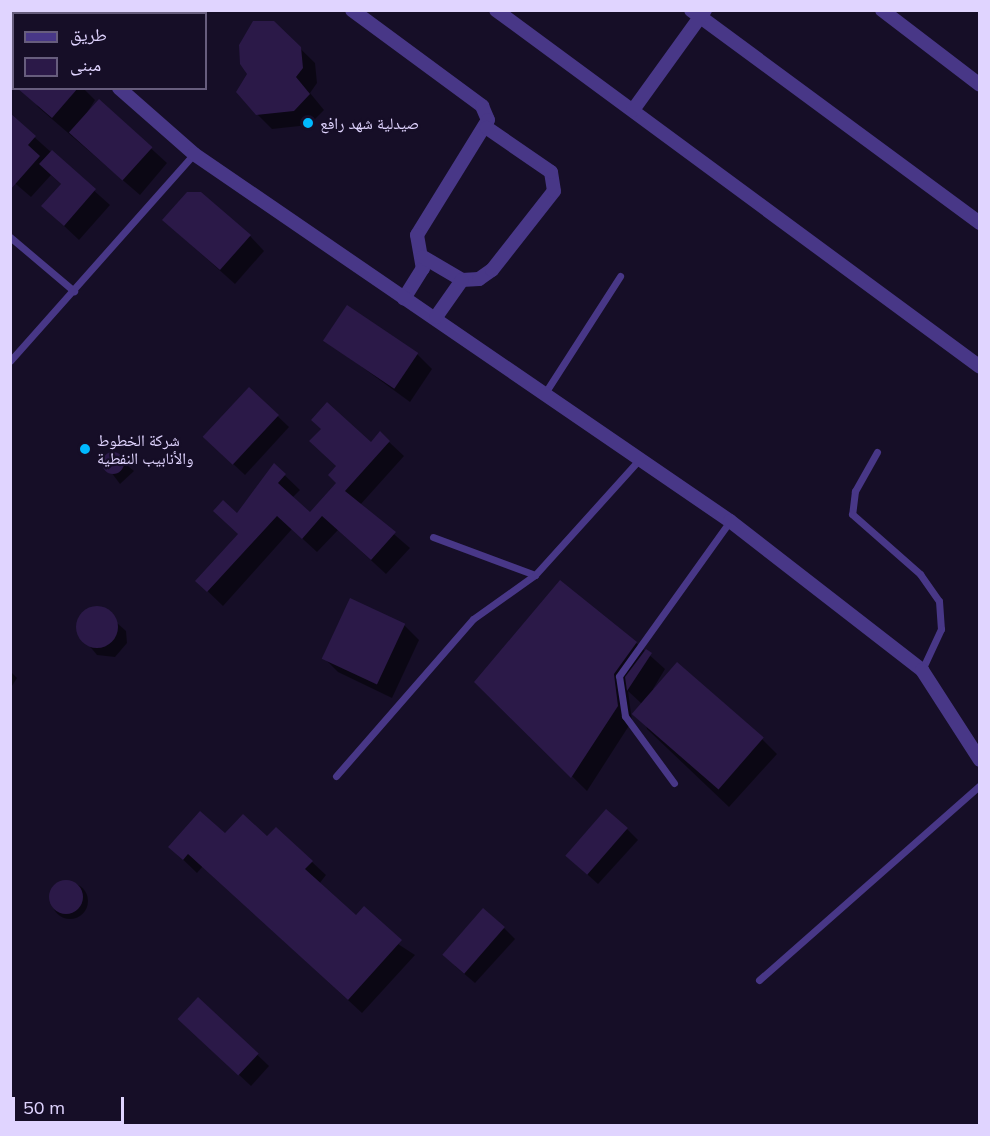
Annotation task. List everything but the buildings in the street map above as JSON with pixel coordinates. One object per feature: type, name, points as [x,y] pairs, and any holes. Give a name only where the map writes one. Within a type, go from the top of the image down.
[{"type":"street","points":[[352,10],[482,106],[487,128],[551,172],[554,191],[492,270],[462,280],[436,317]]},
{"type":"street","points":[[496,10],[978,364]]},
{"type":"street","points":[[882,10],[980,85]]},
{"type":"street","points":[[633,110],[699,13],[980,224]]},
{"type":"street","points":[[121,90],[194,154],[404,298],[436,317],[637,462],[730,521],[922,670],[980,760]]},
{"type":"street","points":[[404,298],[423,268],[423,257],[417,235],[487,128]]},
{"type":"street","points":[[423,257],[462,280]]},
{"type":"lane","points":[[10,361],[194,154]]},
{"type":"lane","points":[[10,237],[74,291]]},
{"type":"lane","points":[[544,393],[620,276]]},
{"type":"lane","points":[[877,452],[855,491],[852,514],[920,574],[939,601],[941,629],[922,670]]},
{"type":"lane","points":[[336,776],[473,619],[535,575],[637,462]]},
{"type":"lane","points":[[674,783],[625,716],[619,676],[730,521]]},
{"type":"lane","points":[[433,537],[535,575]]},
{"type":"lane","points":[[759,980],[980,786]]},
{"type":"place","name":"صيدلية شهد رافع","points":[[308,123]]},
{"type":"place","name":"شركة الخطوط والأنابيب النفطية","points":[[85,449]]}]
